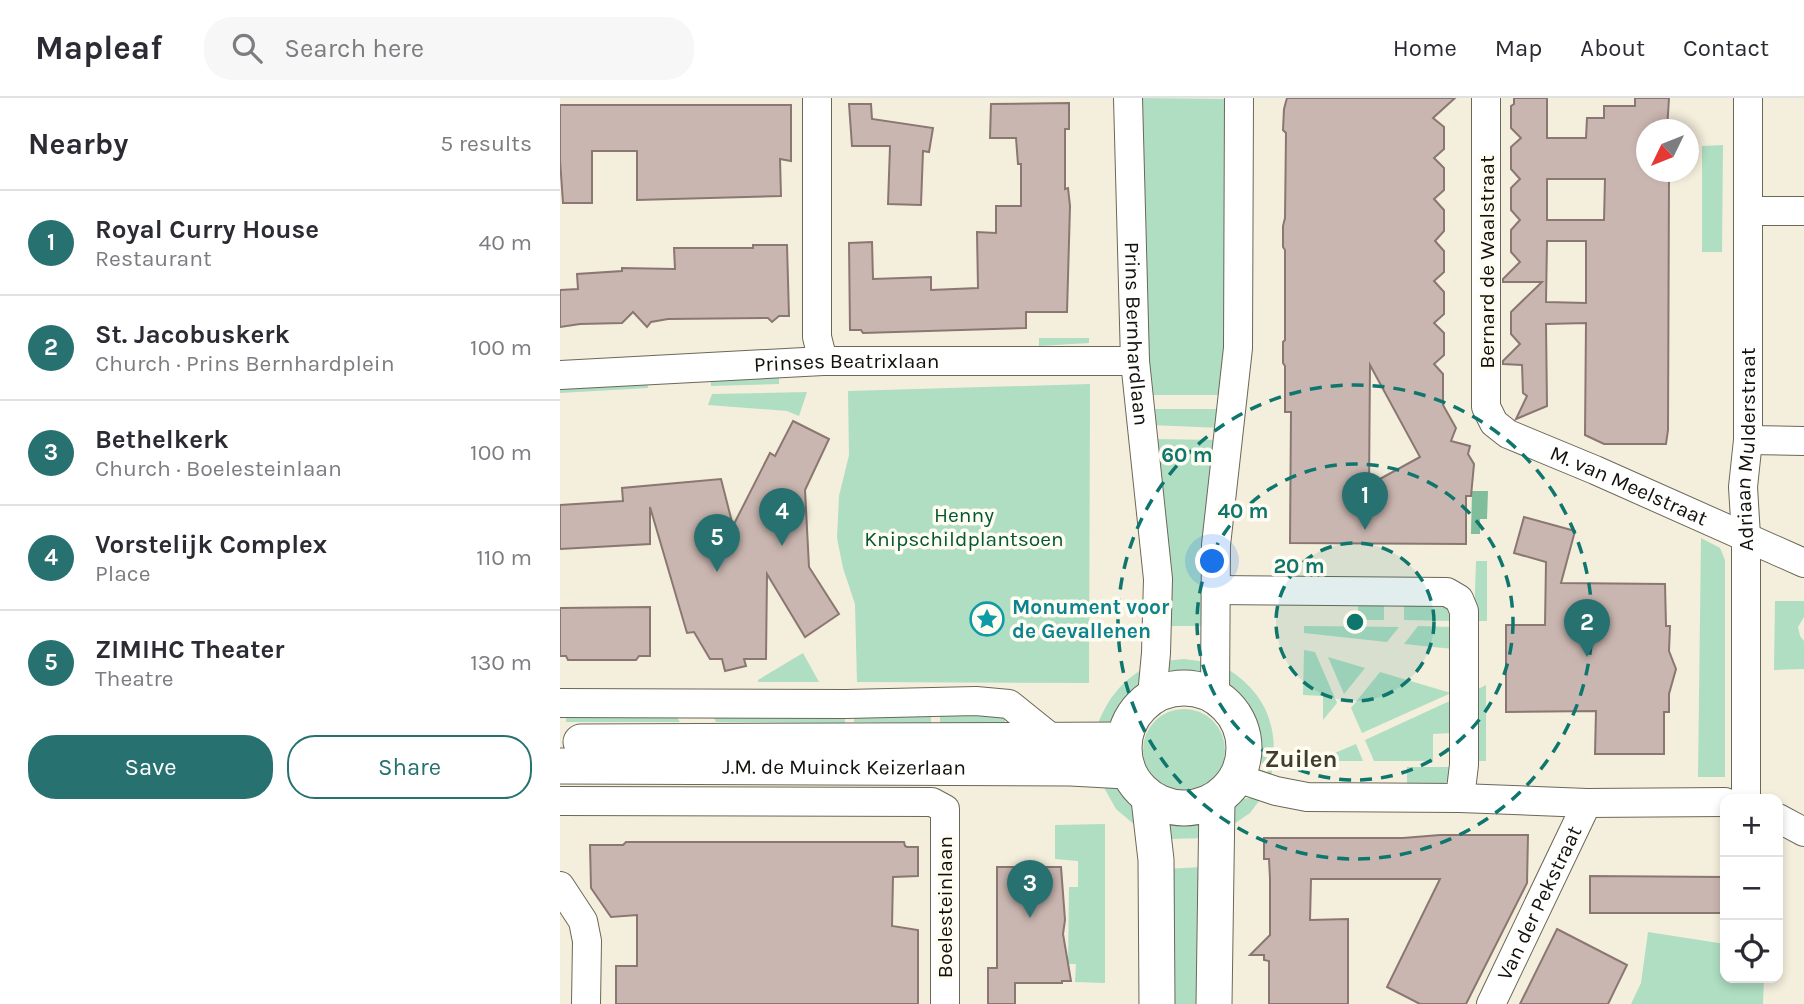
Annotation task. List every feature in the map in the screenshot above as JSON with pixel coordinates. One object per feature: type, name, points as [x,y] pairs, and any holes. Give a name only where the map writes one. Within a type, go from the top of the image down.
[{"type":"main road","points":[[1214,1004],[1227,789],[1245,756],[1243,732],[1233,711],[1215,696],[1194,688],[1172,688],[1152,696],[1129,725],[1125,755],[1134,784],[1149,799],[1171,808],[1195,809],[1227,789]]},
{"type":"main road","name":"J.M. de Muinck Keizerlaan","points":[[560,742],[1055,741],[1125,755]]},
{"type":"main road","name":"J.M. de Muinck Keizerlaan","points":[[560,766],[1070,768],[1125,755]]},
{"type":"main road","points":[[1149,799],[1156,860],[1157,1004]]},
{"type":"street","points":[[817,98],[817,337],[823,361]]},
{"type":"street","name":"Prins Bernhardlaan","points":[[1128,98],[1135,361],[1158,579],[1152,696]]},
{"type":"street","points":[[1215,696],[1216,545],[1238,348],[1238,98]]},
{"type":"street","name":"Bernard de Waalstraat","points":[[1486,98],[1486,407],[1494,423]]},
{"type":"street","name":"Adriaan Mulderstraat","points":[[1746,794],[1746,536],[1743,487],[1748,440],[1748,98]]},
{"type":"street","points":[[1749,211],[1804,211]]},
{"type":"street","name":"Prinses Beatrixlaan","points":[[560,376],[823,361],[1135,361]]},
{"type":"street","name":"M. van Meelstraat","points":[[1494,423],[1508,434],[1804,563]]},
{"type":"street","points":[[1748,440],[1804,441]]},
{"type":"street","points":[[1215,590],[1447,592],[1459,599],[1464,611],[1464,765],[1460,798]]},
{"type":"street","points":[[560,703],[857,704],[976,701],[1009,704],[1055,741]]},
{"type":"street","points":[[1227,789],[1276,791],[1307,797],[1460,798],[1587,803],[1720,802]]},
{"type":"street","name":"J.M. de Muinck Keizerlaan","points":[[560,801],[932,802],[945,809]]},
{"type":"street","name":"Van der Pekstraat","points":[[1491,1004],[1587,803]]},
{"type":"street","name":"Boelesteinlaan","points":[[945,809],[945,1004]]},
{"type":"street","points":[[1783,821],[1804,832]]},
{"type":"street","points":[[560,886],[583,921],[587,941],[586,1004]]},
{"type":"green space","points":[[1139,98],[1226,99],[1225,395],[1147,395]]},
{"type":"green space","points":[[1723,145],[1722,252],[1702,252],[1702,146]]},
{"type":"green space","points":[[1039,338],[1089,338],[1089,343],[1039,346]]},
{"type":"green space","points":[[779,377],[779,384],[711,386],[711,379]]},
{"type":"green space","points":[[647,382],[648,388],[560,393],[560,387]]},
{"type":"green space","name":"Henny Knipschildplantsoen","points":[[1090,384],[1089,683],[857,682],[855,604],[843,568],[837,538],[839,496],[849,455],[848,391]]},
{"type":"green space","points":[[807,392],[799,416],[787,411],[708,405],[712,394]]},
{"type":"green space","points":[[1150,409],[1222,409],[1222,428],[1150,425]]},
{"type":"green space","points":[[1151,439],[1221,440],[1207,626],[1164,626]]},
{"type":"green space","points":[[1472,491],[1488,491],[1487,519],[1480,519],[1480,534],[1471,534]]},
{"type":"green space","points":[[1701,538],[1720,548],[1725,560],[1725,777],[1698,777]]},
{"type":"green space","points":[[1476,561],[1487,561],[1487,621],[1474,621]]},
{"type":"green space","points":[[1775,601],[1804,601],[1804,617],[1798,627],[1804,641],[1804,669],[1774,670]]},
{"type":"green space","points":[[1358,602],[1384,602],[1384,620],[1358,620]]},
{"type":"green space","points":[[1404,602],[1448,606],[1455,621],[1404,620]]},
{"type":"green space","points":[[1304,626],[1399,627],[1387,642],[1304,633]]},
{"type":"green space","points":[[1418,626],[1454,627],[1453,649],[1404,644]]},
{"type":"green space","points":[[1304,650],[1315,652],[1337,703],[1323,720],[1323,696],[1303,695]]},
{"type":"green space","points":[[803,653],[819,682],[758,682],[758,680]]},
{"type":"green space","points":[[1328,657],[1365,668],[1344,694]]},
{"type":"green space","points":[[1184,659],[1206,662],[1205,681],[1182,678],[1165,681],[1165,661]]},
{"type":"green space","points":[[1148,666],[1132,704],[1117,718],[1097,726],[1116,691],[1130,677]]},
{"type":"green space","points":[[1226,668],[1252,689],[1268,715],[1274,744],[1271,777],[1259,758],[1255,758],[1253,731],[1232,692]]},
{"type":"green space","points":[[1380,672],[1451,693],[1362,733],[1351,708]]},
{"type":"green space","points":[[1486,685],[1486,761],[1476,761],[1476,690]]},
{"type":"green space","points":[[1454,699],[1453,733],[1433,734],[1433,761],[1374,761],[1365,740]]},
{"type":"green space","points":[[1176,709],[1192,709],[1207,716],[1218,727],[1225,742],[1222,766],[1213,779],[1192,791],[1176,791],[1161,784],[1150,773],[1143,758],[1143,742],[1150,727],[1161,716]]},
{"type":"green space","points":[[566,710],[673,711],[680,722],[566,722]]},
{"type":"green space","points":[[845,710],[845,723],[716,722],[711,712]]},
{"type":"green space","points":[[854,710],[931,711],[931,723],[854,722]]},
{"type":"green space","points":[[940,711],[1005,711],[1005,723],[940,723]]},
{"type":"green space","points":[[1356,744],[1363,761],[1323,761],[1323,758]]},
{"type":"green space","points":[[1407,767],[1455,767],[1448,781],[1430,787],[1407,786]]},
{"type":"green space","points":[[1098,777],[1118,784],[1129,793],[1134,806],[1136,826],[1116,809]]},
{"type":"green space","points":[[1238,797],[1262,797],[1250,813],[1222,832],[1230,804]]},
{"type":"green space","points":[[1166,818],[1191,821],[1205,818],[1205,838],[1170,839]]},
{"type":"green space","points":[[1105,824],[1105,983],[1075,982],[1076,964],[1068,964],[1069,887],[1078,887],[1078,861],[1055,859],[1055,825]]},
{"type":"green space","points":[[1203,867],[1203,1004],[1164,1004],[1164,869]]},
{"type":"green space","points":[[1648,932],[1720,943],[1720,983],[1764,983],[1763,1004],[1631,1004],[1641,983]]},
{"type":"building","points":[[1287,98],[1455,98],[1433,118],[1444,127],[1444,149],[1434,158],[1444,168],[1444,190],[1434,199],[1444,210],[1444,231],[1435,241],[1444,251],[1444,272],[1434,281],[1444,292],[1444,314],[1434,323],[1444,333],[1444,355],[1434,364],[1443,374],[1443,405],[1456,428],[1451,441],[1470,446],[1468,454],[1474,464],[1471,496],[1466,496],[1466,544],[1290,543],[1291,412],[1285,412],[1283,363],[1284,109]],"holes":[[[1370,365],[1420,457],[1369,485]]]},
{"type":"building","points":[[1514,98],[1547,98],[1547,138],[1586,138],[1587,118],[1604,118],[1604,106],[1635,106],[1635,98],[1669,98],[1668,119],[1636,119],[1636,182],[1669,182],[1666,444],[1604,444],[1585,435],[1586,323],[1546,324],[1547,406],[1516,419],[1527,396],[1523,393],[1522,365],[1503,364],[1520,344],[1511,334],[1511,312],[1542,282],[1503,282],[1520,262],[1511,252],[1511,230],[1520,220],[1511,210],[1511,188],[1520,179],[1511,169],[1511,147],[1521,138],[1511,128],[1511,106],[1514,104]],"holes":[[[1547,179],[1605,179],[1604,220],[1547,220]],[[1547,241],[1586,241],[1586,303],[1546,302]]]},
{"type":"building","points":[[1069,103],[1069,129],[1065,129],[1065,189],[1068,188],[1070,206],[1067,312],[1026,312],[1026,328],[863,333],[861,330],[850,330],[849,243],[872,242],[873,279],[931,277],[931,290],[978,288],[977,232],[996,233],[996,206],[1021,206],[1021,164],[1018,164],[1016,138],[990,138],[991,104]]},
{"type":"building","points":[[849,104],[871,104],[872,119],[933,128],[929,152],[923,151],[921,205],[888,204],[890,146],[852,146]]},
{"type":"building","points":[[560,105],[791,105],[791,161],[780,159],[781,196],[637,200],[637,151],[592,151],[592,203],[563,203]]},
{"type":"building","points":[[753,245],[787,245],[789,316],[779,316],[772,322],[768,318],[668,319],[651,322],[647,327],[633,312],[622,323],[560,327],[560,290],[578,289],[577,274],[622,271],[622,268],[675,269],[674,248],[753,248]]},
{"type":"building","points":[[793,421],[829,439],[805,490],[809,567],[839,614],[805,637],[767,574],[766,659],[744,659],[746,666],[725,671],[722,659],[710,659],[694,632],[687,633],[650,507],[650,544],[560,549],[560,505],[623,501],[622,488],[721,479],[733,526],[770,453],[775,456]]},
{"type":"building","points":[[1524,517],[1575,531],[1561,583],[1665,584],[1666,626],[1670,626],[1669,651],[1676,669],[1669,694],[1669,712],[1664,712],[1664,754],[1595,754],[1596,711],[1506,712],[1506,625],[1545,625],[1546,562],[1514,553]]},
{"type":"building","points":[[650,607],[650,656],[639,656],[636,660],[568,660],[566,656],[560,656],[560,608]]},
{"type":"building","points":[[1440,835],[1528,835],[1527,883],[1466,1004],[1420,1004],[1387,987],[1440,879],[1311,879],[1310,920],[1348,919],[1348,1004],[1269,1004],[1269,961],[1264,960],[1264,955],[1250,955],[1270,935],[1269,859],[1264,859],[1264,838],[1403,838]]},
{"type":"building","points":[[626,842],[904,842],[907,847],[918,847],[918,876],[893,877],[892,926],[918,930],[918,1004],[616,1004],[616,966],[637,966],[637,915],[611,917],[591,888],[590,845],[623,845]]},
{"type":"building","points":[[997,867],[1061,867],[1065,920],[1063,934],[1071,981],[1015,983],[1015,1004],[988,1004],[988,968],[997,968]]},
{"type":"building","points":[[1590,876],[1720,877],[1720,913],[1590,913]]},
{"type":"building","points":[[1557,929],[1627,965],[1608,1004],[1520,1004]]},
{"type":"place","name":"Royal Curry House","points":[[1365,530]]},
{"type":"place","name":"Vorstelijk Complex","points":[[782,546]]},
{"type":"place","name":"ZIMIHC Theater","points":[[717,572]]},
{"type":"place","name":"Monument voor de Gevallenen","points":[[987,619]]},
{"type":"place","name":"St. Jacobuskerk","points":[[1587,657]]},
{"type":"place","name":"Bethelkerk","points":[[1030,918]]},
{"type":"district","name":"Zuilen","points":[[1301,759]]}]
